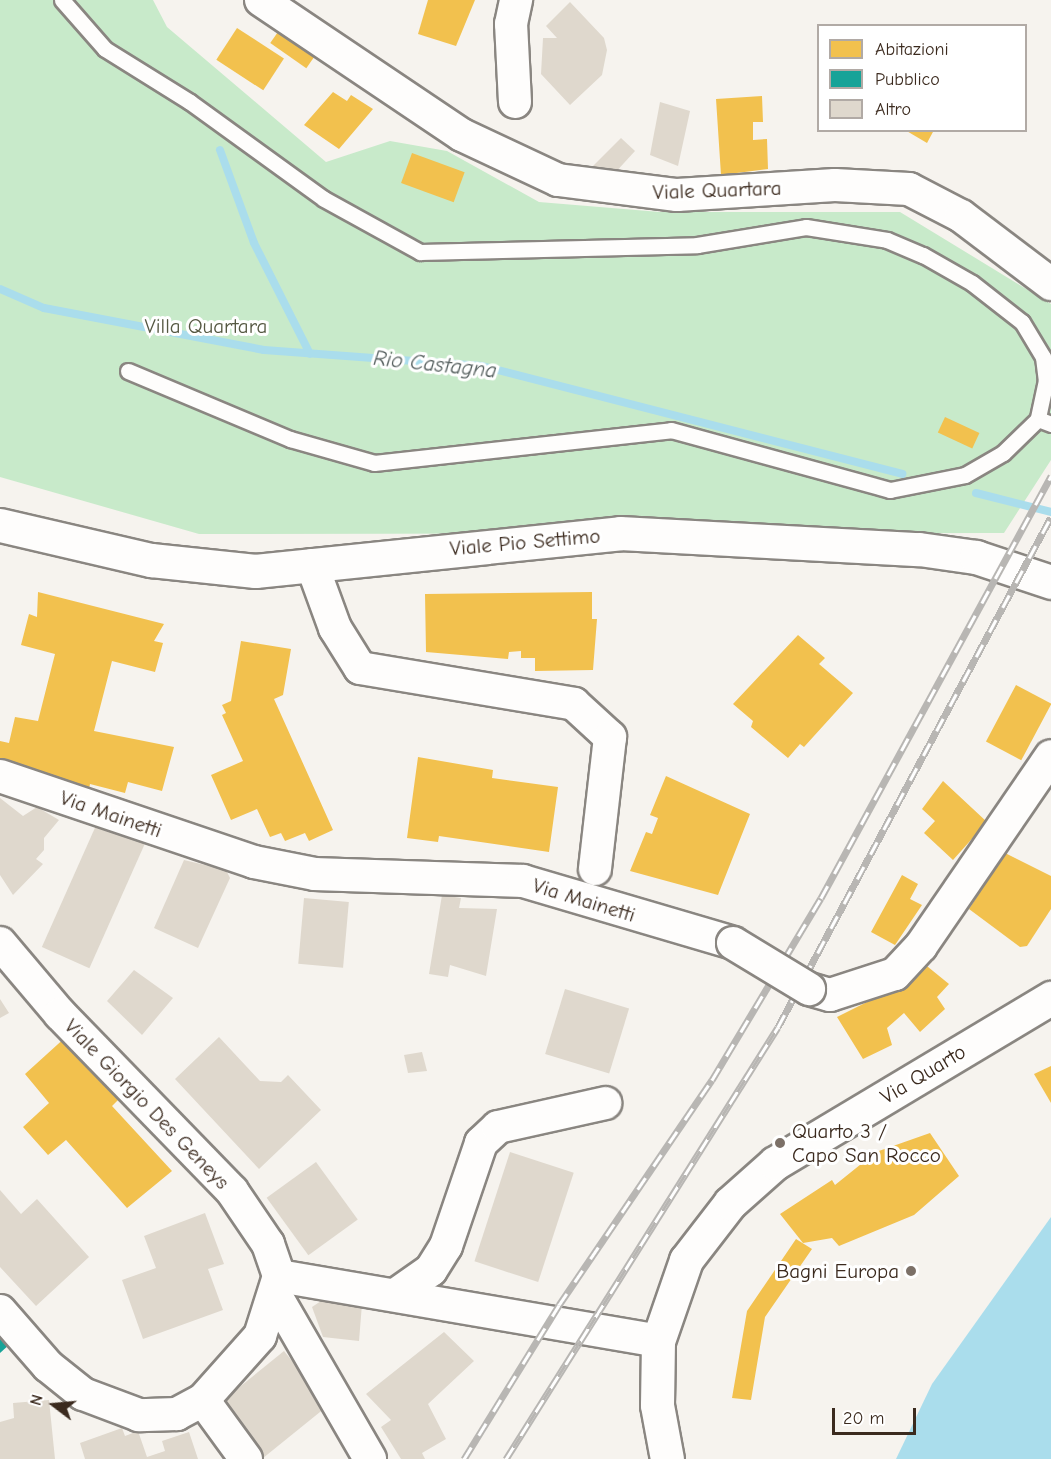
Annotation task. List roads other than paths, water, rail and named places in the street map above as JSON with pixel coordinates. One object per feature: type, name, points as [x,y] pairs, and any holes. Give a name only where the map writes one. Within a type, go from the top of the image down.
[{"type":"street","name":"Viale Quartara","points":[[261,0],[462,135],[558,180],[677,195],[835,185],[909,189],[961,216],[1051,284]]},
{"type":"street","points":[[515,102],[511,24],[516,0]]},
{"type":"street","name":"Viale Pio Settimo","points":[[0,525],[151,560],[255,571],[621,533],[919,549],[976,557],[1051,582]]},
{"type":"street","points":[[312,565],[335,628],[360,668],[573,704],[610,737],[594,869]]},
{"type":"street","name":"Via Mainetti","points":[[0,776],[254,862],[315,874],[523,881],[733,943],[809,989],[830,995],[895,974],[921,946],[1051,756]]},
{"type":"street","name":"Viale Giorgio Des Geneys","points":[[0,943],[60,1014],[232,1191],[268,1244],[278,1286],[370,1459]]},
{"type":"street","name":"Via Quarto","points":[[667,1459],[657,1405],[658,1341],[686,1260],[729,1203],[775,1163],[1051,998]]},
{"type":"street","points":[[398,1293],[431,1270],[446,1246],[481,1143],[492,1132],[605,1103]]},
{"type":"street","points":[[0,1311],[48,1366],[83,1394],[139,1415],[177,1414],[203,1400],[260,1336],[278,1286],[323,1283],[398,1293],[658,1341]]},
{"type":"street","points":[[203,1400],[246,1459]]},
{"type":"lane","points":[[62,0],[105,49],[190,102],[324,199],[420,252],[697,245],[806,227],[887,240],[923,255],[972,283],[1022,322],[1043,357],[1046,380],[1044,422],[1003,453],[965,475],[922,487],[890,489],[671,430],[374,463],[290,439],[128,371]]},
{"type":"water","points":[[1051,1217],[1051,1459],[896,1459],[932,1384]]},
{"type":"waterway","points":[[220,150],[254,243],[310,354]]},
{"type":"waterway","name":"Rio Castagna","points":[[0,289],[44,308],[264,350],[482,366],[902,474]]},
{"type":"waterway","name":"Rio Castagna","points":[[976,493],[1051,512]]},
{"type":"railway","points":[[464,1459],[559,1305],[712,1080],[821,898],[1051,476]]},
{"type":"railway","points":[[506,1459],[778,1027],[1051,517]]},
{"type":"place","name":"Quarto 3 / Capo San Rocco","points":[[780,1143]]},
{"type":"place","name":"Bagni Europa","points":[[911,1271]]},
{"type":"park label","name":"Villa Quartara","points":[[206,326]]}]
